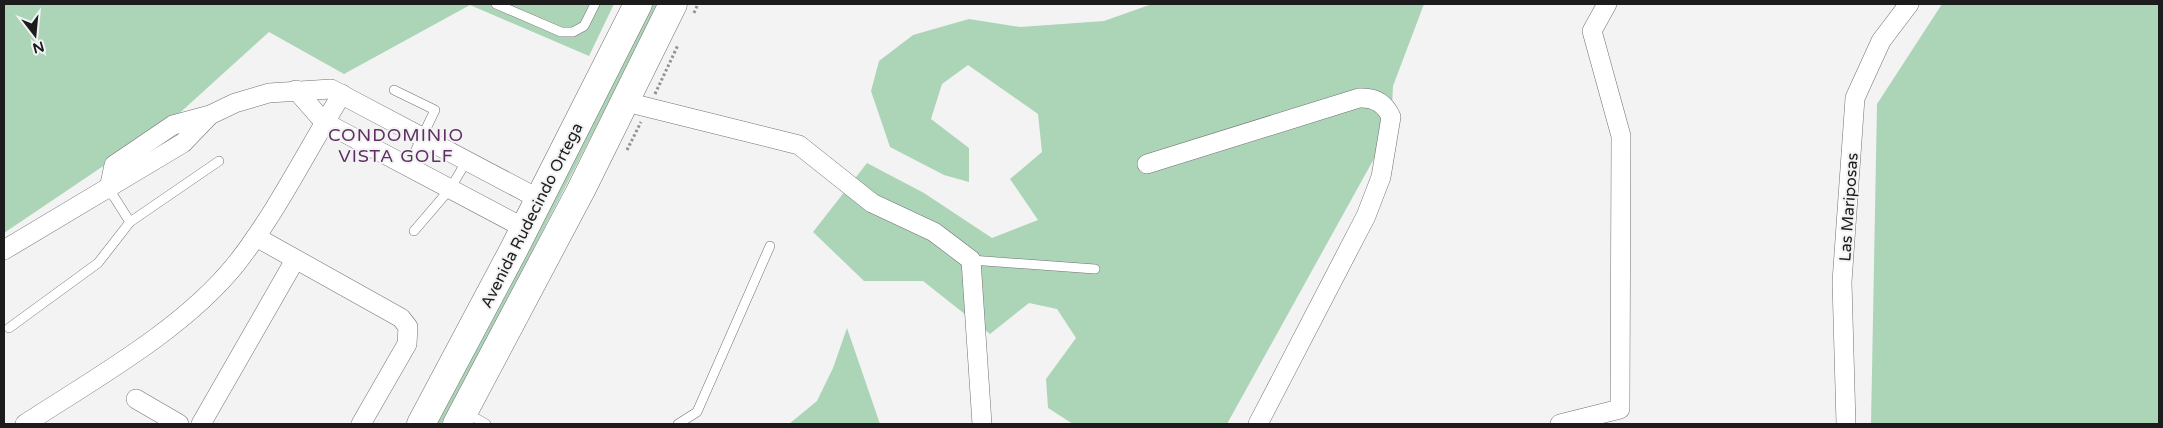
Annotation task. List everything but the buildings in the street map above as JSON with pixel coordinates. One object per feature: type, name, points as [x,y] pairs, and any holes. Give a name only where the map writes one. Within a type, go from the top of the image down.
[{"type":"main road","name":"Avenida Rudecindo Ortega","points":[[421,424],[539,199],[638,4]]},
{"type":"main road","name":"Avenida Rudecindo Ortega","points":[[469,420],[673,4]]},
{"type":"street","points":[[1560,424],[1620,409],[1621,136],[1592,31],[1606,4]]},
{"type":"street","name":"Las Mariposas","points":[[1846,424],[1842,282],[1856,98],[1881,41],[1909,4]]},
{"type":"street","points":[[4,250],[108,189],[114,165],[173,125],[210,115],[235,103],[270,93],[296,90],[331,89],[539,199]]},
{"type":"street","points":[[296,90],[324,122],[524,228]]},
{"type":"street","points":[[25,424],[174,324],[210,293],[235,265],[256,237],[342,94]]},
{"type":"street","points":[[1147,164],[1359,98],[1380,102],[1391,117],[1386,157],[1366,216],[1258,424]]},
{"type":"street","points":[[626,102],[799,144],[872,203],[934,232],[971,260],[982,424]]},
{"type":"street","points":[[256,237],[401,318],[408,327],[407,344],[361,424]]},
{"type":"street","points":[[201,424],[295,260]]},
{"type":"street","points":[[136,399],[179,424]]},
{"type":"lane","points":[[496,4],[555,30],[567,33],[584,26],[595,4]]},
{"type":"lane","points":[[394,90],[435,110],[408,166]]},
{"type":"lane","points":[[9,328],[98,263],[130,222],[219,161]]},
{"type":"lane","points":[[414,230],[450,189],[466,162]]},
{"type":"lane","points":[[108,189],[130,222]]},
{"type":"lane","points":[[678,424],[697,412],[770,246]]},
{"type":"lane","points":[[971,260],[1095,269]]},
{"type":"green space","points":[[4,4],[614,4],[589,56],[470,5],[344,74],[269,32],[173,119],[4,233]]},
{"type":"green space","points":[[644,4],[657,4],[636,49],[481,351],[441,424],[427,424]]},
{"type":"green space","points":[[1152,4],[1424,4],[1393,86],[1391,128],[1227,424],[1073,424],[1048,408],[1046,379],[1076,338],[1057,309],[1029,303],[990,334],[923,281],[864,281],[813,232],[867,163],[924,193],[992,238],[1038,220],[1010,179],[1042,152],[1038,114],[968,65],[942,84],[931,119],[969,148],[969,182],[944,175],[890,147],[871,91],[879,61],[913,35],[969,19],[1020,27],[1104,21]]},
{"type":"green space","points":[[1942,4],[2159,4],[2159,424],[1871,424],[1877,104]]},
{"type":"green space","points":[[847,328],[880,424],[789,424],[817,401],[833,368]]},
{"type":"district","name":"CONDOMINIO VISTA GOLF","points":[[396,145]]}]
